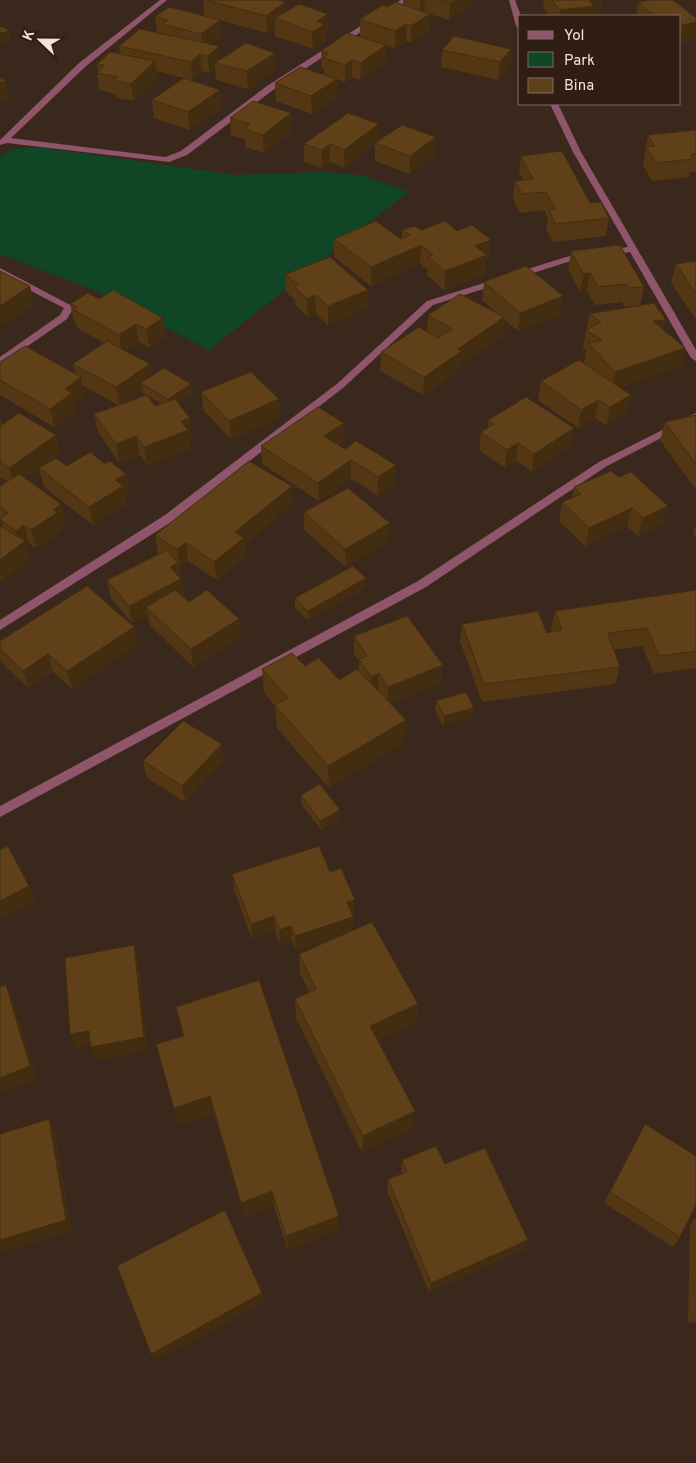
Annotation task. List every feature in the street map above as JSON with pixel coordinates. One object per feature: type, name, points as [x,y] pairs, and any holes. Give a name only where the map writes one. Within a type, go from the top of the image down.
[{"type":"street","points":[[3,143],[82,65],[164,0]]},
{"type":"street","points":[[3,143],[166,160],[184,153],[270,88],[406,0]]},
{"type":"street","points":[[512,0],[518,20]]},
{"type":"street","points":[[554,105],[578,152],[696,358]]},
{"type":"street","points":[[0,626],[169,518],[341,385],[430,303],[569,259],[633,249]]},
{"type":"street","points":[[0,271],[69,306],[64,317],[0,362]]},
{"type":"street","points":[[0,812],[159,728],[422,584],[603,464],[696,416]]},
{"type":"green space","points":[[38,147],[236,175],[323,172],[360,175],[408,192],[209,350],[96,291],[0,254],[0,158],[11,149]]},
{"type":"building","points":[[206,0],[278,0],[285,2],[266,16]]},
{"type":"building","points":[[439,0],[455,0],[450,3]]},
{"type":"building","points":[[552,0],[589,0],[594,6],[560,10]]},
{"type":"building","points":[[673,0],[696,18],[696,22],[683,25],[681,23],[681,15],[653,15],[638,2]]},
{"type":"building","points":[[395,2],[430,14],[411,26],[406,24],[395,31],[360,19],[383,5],[388,7]]},
{"type":"building","points":[[299,4],[328,14],[317,21],[325,24],[312,32],[275,18]]},
{"type":"building","points":[[169,7],[220,20],[201,34],[163,24],[168,20],[155,17]]},
{"type":"building","points":[[0,26],[9,30],[0,34]]},
{"type":"building","points":[[140,29],[219,46],[208,56],[200,54],[191,62],[119,46]]},
{"type":"building","points":[[347,33],[386,45],[361,63],[352,60],[345,65],[324,58],[329,53],[321,51]]},
{"type":"building","points":[[454,36],[511,49],[500,62],[442,50]]},
{"type":"building","points":[[246,43],[275,53],[247,71],[215,63]]},
{"type":"building","points":[[110,52],[155,61],[131,84],[114,80],[117,77],[97,73],[105,65],[97,64]]},
{"type":"building","points":[[300,67],[337,79],[311,96],[275,83]]},
{"type":"building","points":[[0,77],[6,81],[0,83]]},
{"type":"building","points":[[184,78],[220,90],[188,112],[152,100]]},
{"type":"building","points":[[253,101],[291,113],[263,135],[244,129],[250,124],[230,118]]},
{"type":"building","points":[[348,113],[379,124],[344,150],[330,144],[322,150],[304,144]]},
{"type":"building","points":[[402,125],[436,137],[410,156],[375,143]]},
{"type":"building","points":[[696,130],[696,154],[690,155],[693,159],[656,163],[646,147],[655,146],[648,135]]},
{"type":"building","points":[[562,151],[590,203],[601,202],[609,218],[555,224],[549,210],[555,209],[546,192],[522,194],[515,181],[533,179],[521,156]]},
{"type":"building","points":[[376,221],[401,239],[410,235],[402,230],[414,226],[422,230],[445,221],[457,231],[472,225],[491,240],[475,246],[487,255],[445,271],[428,257],[433,255],[421,245],[371,267],[334,239]]},
{"type":"building","points":[[620,245],[644,287],[628,288],[626,284],[598,287],[590,273],[583,274],[571,251]]},
{"type":"building","points":[[330,257],[368,290],[328,306],[315,295],[307,299],[295,287],[298,285],[286,274]]},
{"type":"building","points":[[696,261],[696,294],[676,264]]},
{"type":"building","points":[[526,266],[563,296],[520,313],[484,282]]},
{"type":"building","points":[[0,271],[30,286],[0,306]]},
{"type":"building","points":[[113,290],[163,318],[146,329],[136,324],[119,335],[74,310],[77,307],[70,304],[88,293],[99,299]]},
{"type":"building","points":[[460,294],[504,317],[458,349],[462,351],[424,377],[381,352],[419,327],[438,338],[452,329],[428,315]]},
{"type":"building","points":[[654,303],[666,320],[653,321],[685,348],[615,372],[588,343],[602,340],[586,330],[601,322],[589,314]]},
{"type":"building","points":[[107,341],[150,364],[116,387],[73,364]]},
{"type":"building","points":[[25,346],[81,377],[65,389],[72,393],[50,409],[0,380],[0,362]]},
{"type":"building","points":[[579,360],[631,395],[610,407],[599,400],[581,410],[541,381]]},
{"type":"building","points":[[164,368],[191,384],[168,399],[141,383]]},
{"type":"building","points":[[251,372],[279,399],[229,421],[201,392]]},
{"type":"building","points":[[147,395],[155,406],[175,399],[190,418],[181,421],[188,430],[144,447],[136,436],[116,444],[94,414]]},
{"type":"building","points":[[526,397],[574,428],[534,454],[518,443],[507,450],[481,432],[494,424],[488,420]]},
{"type":"building","points":[[318,407],[344,423],[324,436],[345,449],[356,441],[396,465],[378,477],[351,460],[318,483],[261,446]]},
{"type":"building","points":[[19,413],[56,435],[9,468],[0,462],[0,426]]},
{"type":"building","points":[[696,415],[696,464],[665,422]]},
{"type":"building","points":[[90,452],[105,464],[110,461],[126,474],[115,480],[123,486],[89,507],[39,468],[56,458],[67,466]]},
{"type":"building","points":[[249,461],[292,486],[235,532],[244,538],[214,562],[186,543],[177,549],[155,535]]},
{"type":"building","points":[[611,471],[619,477],[631,472],[668,506],[643,518],[632,508],[589,528],[562,502],[581,494],[574,487]]},
{"type":"building","points":[[19,474],[61,504],[53,510],[58,512],[31,530],[24,525],[16,531],[0,519],[8,513],[0,507],[0,486]]},
{"type":"building","points":[[348,488],[390,523],[345,549],[304,512]]},
{"type":"building","points":[[0,526],[25,541],[0,560]]},
{"type":"building","points":[[167,550],[178,563],[170,567],[181,579],[129,606],[107,580]]},
{"type":"building","points":[[353,566],[366,578],[308,611],[295,598]]},
{"type":"building","points":[[87,586],[134,627],[67,671],[48,654],[23,671],[0,649],[0,641]]},
{"type":"building","points":[[175,590],[189,602],[207,590],[239,619],[191,649],[146,607]]},
{"type":"building","points":[[696,590],[696,651],[659,656],[647,628],[608,633],[620,667],[484,684],[462,624],[538,611],[547,633],[562,630],[555,611]]},
{"type":"building","points":[[407,616],[443,665],[388,687],[379,673],[371,677],[359,659],[367,656],[354,636]]},
{"type":"building","points":[[292,653],[305,666],[319,658],[339,680],[357,669],[406,720],[328,766],[275,705],[288,698],[262,669]]},
{"type":"building","points":[[466,692],[474,708],[444,716],[436,701]]},
{"type":"building","points":[[183,721],[222,744],[182,786],[143,761]]},
{"type":"building","points":[[320,784],[340,810],[320,821],[301,795]]},
{"type":"building","points":[[8,846],[29,886],[0,901],[0,850]]},
{"type":"building","points":[[319,846],[330,872],[341,868],[355,900],[347,902],[353,917],[295,936],[291,926],[279,930],[274,916],[251,924],[232,874]]},
{"type":"building","points":[[372,922],[418,1004],[370,1026],[415,1111],[363,1136],[295,999],[316,989],[299,954]]},
{"type":"building","points":[[134,945],[144,1037],[91,1047],[89,1031],[70,1034],[65,958]]},
{"type":"building","points":[[259,980],[339,1216],[286,1236],[272,1191],[241,1203],[210,1096],[174,1108],[156,1044],[184,1036],[176,1007]]},
{"type":"building","points":[[6,985],[30,1066],[0,1078],[0,987]]},
{"type":"building","points":[[49,1119],[66,1220],[0,1240],[0,1134]]},
{"type":"building","points":[[645,1124],[696,1156],[696,1205],[680,1237],[610,1192]]},
{"type":"building","points":[[436,1146],[445,1164],[485,1148],[528,1240],[431,1283],[388,1179],[407,1172],[402,1160]]},
{"type":"building","points":[[225,1210],[262,1293],[151,1354],[117,1266]]}]
